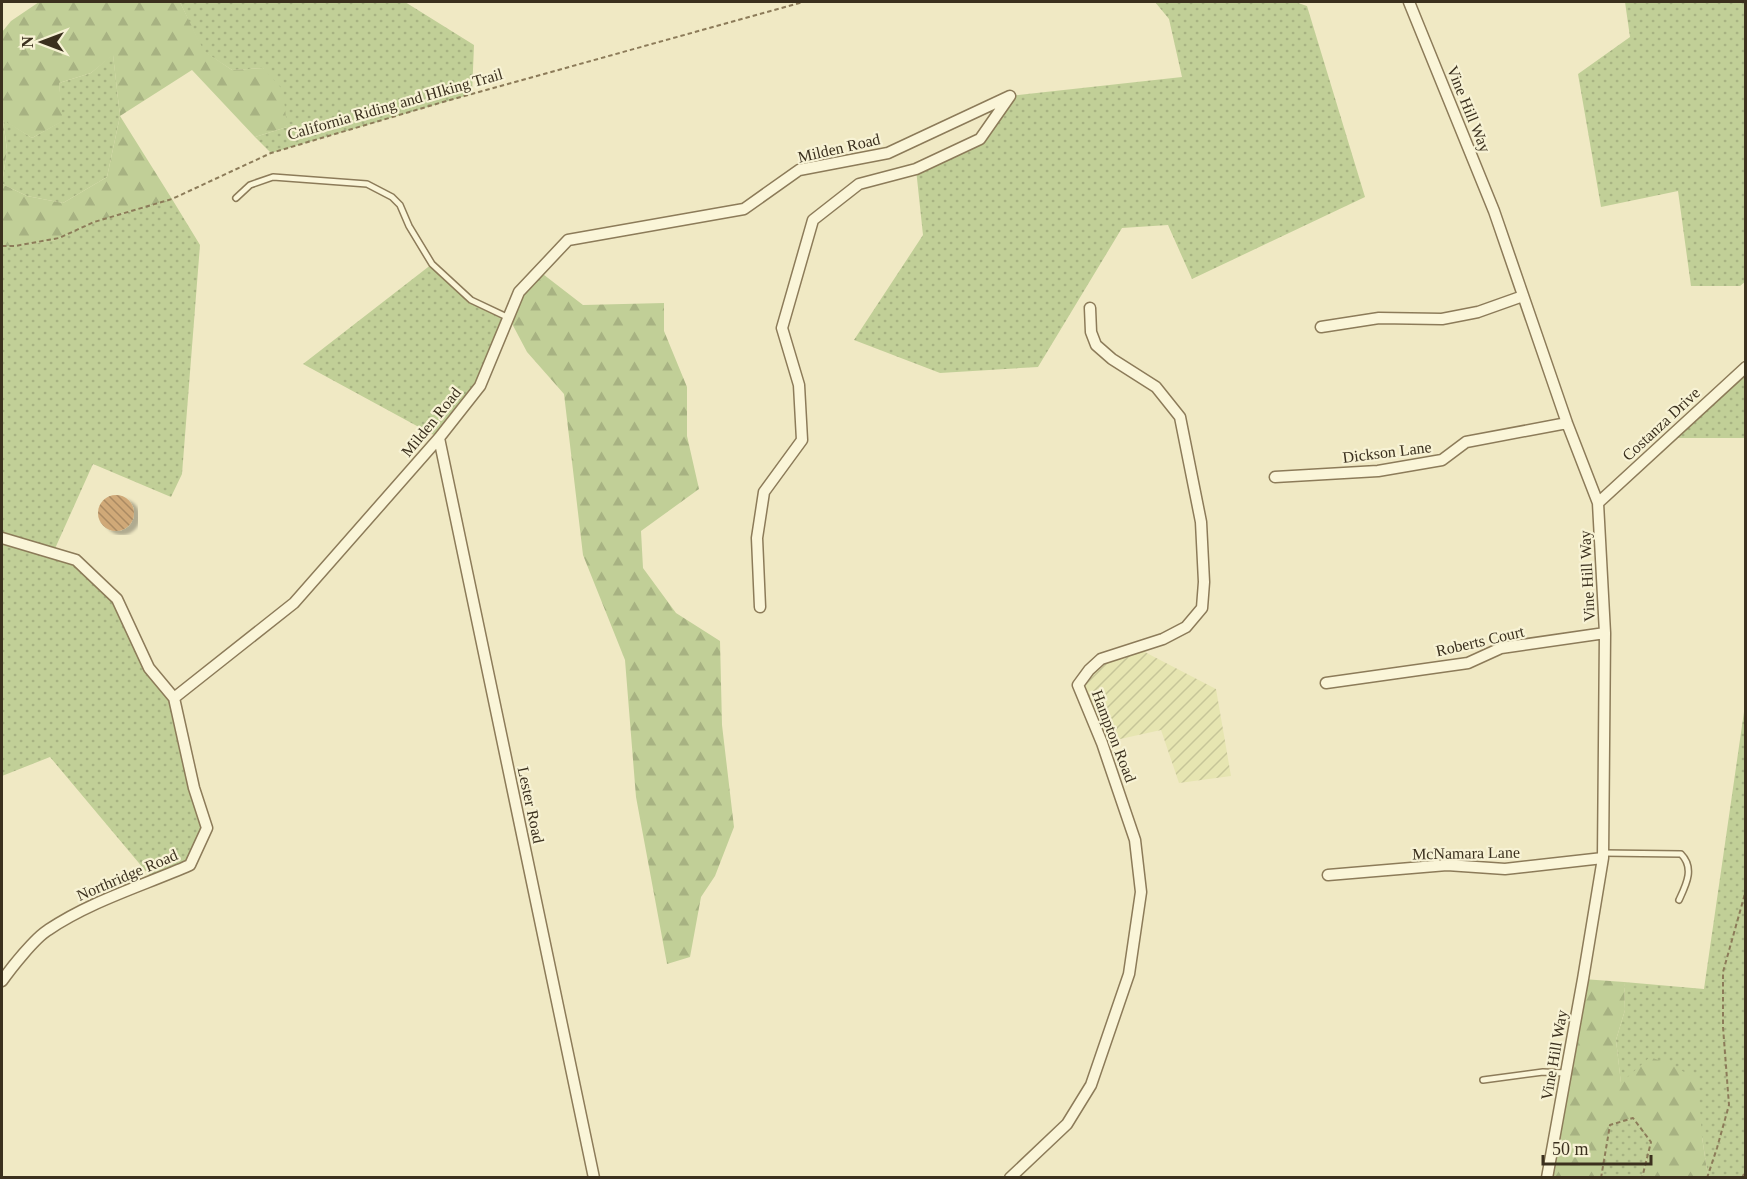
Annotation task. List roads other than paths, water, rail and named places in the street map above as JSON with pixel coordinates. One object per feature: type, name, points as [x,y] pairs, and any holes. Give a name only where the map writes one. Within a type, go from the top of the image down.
[{"type":"street","name":"Vine Hill Way","points":[[1409,2],[1494,211],[1567,423],[1598,503],[1605,633],[1603,855],[1547,1178]]},
{"type":"street","name":"Milden Road","points":[[174,698],[294,603],[439,438],[480,386],[519,292],[568,240],[744,209],[799,170],[888,153],[1010,96],[980,139],[916,169],[859,184],[813,220],[782,328],[799,385],[802,440],[764,492],[757,538],[760,607]]},
{"type":"street","points":[[1321,327],[1379,318],[1442,319],[1478,312],[1523,296]]},
{"type":"street","name":"Hampton Road","points":[[1010,1178],[1067,1124],[1091,1085],[1129,974],[1141,892],[1135,840],[1102,743],[1078,685],[1101,659],[1163,639],[1185,627],[1202,608],[1204,582],[1201,522],[1180,417],[1156,387],[1112,359],[1096,345],[1091,332],[1090,308]]},
{"type":"street","name":"Costanza Drive","points":[[1598,503],[1746,366]]},
{"type":"street","name":"Dickson Lane","points":[[1275,477],[1378,471],[1442,460],[1466,442],[1567,423]]},
{"type":"street","name":"Lester Road","points":[[439,438],[594,1178]]},
{"type":"street","points":[[2,538],[76,560],[117,599],[149,668],[174,698]]},
{"type":"street","name":"Roberts Court","points":[[1326,682],[1468,663],[1501,648],[1605,633]]},
{"type":"street","name":"Northridge Road","points":[[2,981],[45,931],[98,902],[190,865],[207,828],[194,788],[174,698]]},
{"type":"street","name":"McNamara Lane","points":[[1329,875],[1447,866],[1505,869],[1603,855]]},
{"type":"lane","points":[[236,198],[250,185],[273,177],[367,184],[392,197],[400,206],[432,264],[471,300],[508,318]]},
{"type":"lane","points":[[1603,855],[1681,854],[1687,860],[1689,876],[1679,900]]},
{"type":"lane","points":[[1483,1080],[1543,1072],[1566,1073]]}]
